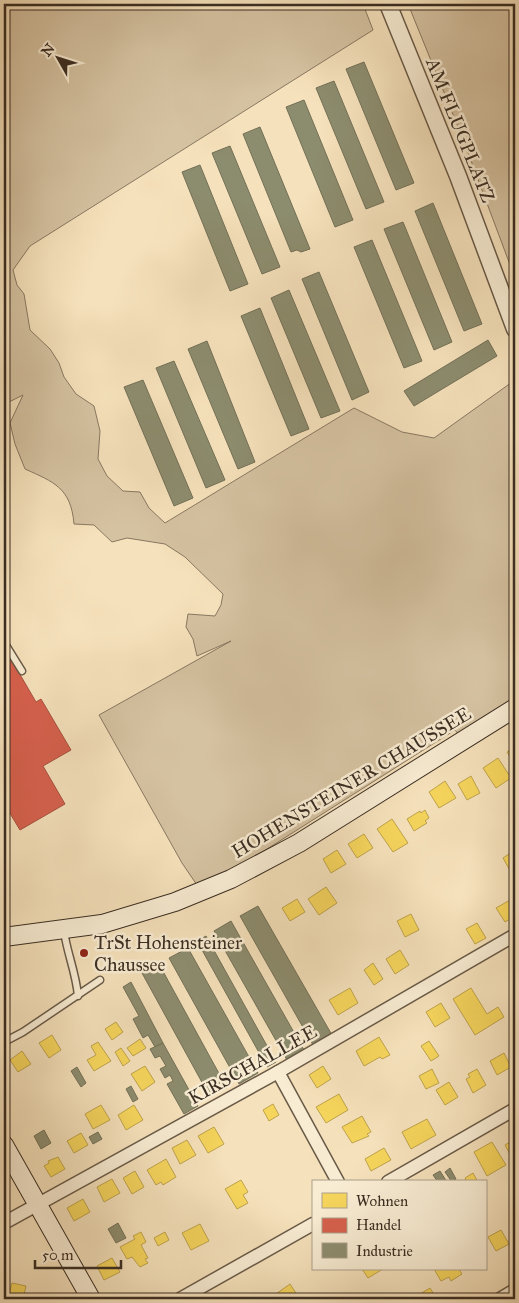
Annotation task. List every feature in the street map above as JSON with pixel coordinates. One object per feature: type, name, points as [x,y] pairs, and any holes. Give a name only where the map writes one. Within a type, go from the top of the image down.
[{"type":"main road","name":"HOHENSTEINER CHAUSSEE","points":[[4,937],[102,924],[175,902],[238,875],[300,843],[515,708]]},
{"type":"main road","points":[[4,1145],[91,1299]]},
{"type":"street","name":"AM FLUGPLATZ","points":[[388,4],[458,176],[515,329]]},
{"type":"street","name":"KIRSCHALLEE","points":[[4,1223],[278,1072],[515,935]]},
{"type":"street","points":[[278,1072],[337,1180]]},
{"type":"street","points":[[391,1180],[515,1109]]},
{"type":"street","points":[[180,1299],[312,1225]]},
{"type":"street","points":[[500,1299],[515,1290]]},
{"type":"lane","points":[[4,642],[22,672]]},
{"type":"lane","points":[[64,930],[66,948],[77,977],[78,996]]},
{"type":"lane","points":[[4,1042],[23,1032],[100,980]]},
{"type":"shaded area","points":[[4,4],[363,4],[373,30],[30,246],[13,270],[17,285],[24,294],[30,330],[50,349],[59,363],[64,377],[76,394],[94,406],[100,431],[98,459],[107,476],[123,491],[140,492],[149,508],[165,523],[354,408],[402,432],[434,438],[515,380],[515,703],[460,736],[455,730],[237,868],[199,888],[182,863],[99,715],[231,641],[197,656],[193,639],[186,627],[188,614],[215,616],[221,605],[223,594],[185,557],[165,544],[127,538],[112,542],[94,525],[74,524],[69,502],[65,494],[44,478],[25,469],[15,444],[10,423],[23,395],[5,404],[4,401]]},
{"type":"shaded area","points":[[408,4],[515,4],[515,278],[461,134]]},
{"type":"building: Wohnen","points":[[515,746],[515,765],[507,752]]},
{"type":"building: Wohnen","points":[[498,758],[511,778],[496,788],[483,768]]},
{"type":"building: Wohnen","points":[[471,776],[480,793],[467,800],[458,784]]},
{"type":"building: Wohnen","points":[[445,781],[456,798],[439,808],[429,792]]},
{"type":"building: Wohnen","points":[[425,810],[429,818],[425,821],[427,823],[414,831],[407,819]]},
{"type":"building: Wohnen","points":[[392,819],[408,843],[393,852],[377,829]]},
{"type":"building: Wohnen","points":[[364,834],[373,848],[357,858],[348,844]]},
{"type":"building: Wohnen","points":[[337,850],[346,864],[331,873],[323,859]]},
{"type":"building: Wohnen","points":[[515,850],[515,874],[513,876],[503,858]]},
{"type":"building: Wohnen","points":[[326,887],[337,903],[319,915],[308,899]]},
{"type":"building: Wohnen","points":[[297,899],[305,912],[290,921],[282,908]]},
{"type":"building: Wohnen","points":[[510,900],[515,909],[515,916],[505,922],[496,908]]},
{"type":"building: Wohnen","points":[[411,914],[419,930],[405,937],[397,921]]},
{"type":"building: Wohnen","points":[[477,923],[486,938],[475,944],[466,929]]},
{"type":"building: Wohnen","points":[[400,950],[409,965],[395,974],[386,959]]},
{"type":"building: Wohnen","points":[[373,963],[383,979],[374,985],[364,970]]},
{"type":"building: Wohnen","points":[[350,988],[358,1003],[338,1015],[329,1000]]},
{"type":"building: Wohnen","points":[[471,988],[487,1014],[498,1007],[504,1017],[475,1035],[453,999]]},
{"type":"building: Wohnen","points":[[441,1003],[450,1018],[435,1027],[426,1012]]},
{"type":"building: Wohnen","points":[[116,1022],[123,1032],[112,1040],[105,1029]]},
{"type":"building: Wohnen","points":[[52,1035],[61,1050],[49,1058],[39,1043]]},
{"type":"building: Wohnen","points":[[379,1037],[390,1055],[382,1059],[380,1057],[364,1066],[356,1051]]},
{"type":"building: Wohnen","points":[[140,1039],[146,1048],[133,1056],[127,1048]]},
{"type":"building: Wohnen","points":[[429,1041],[439,1056],[431,1061],[421,1046]]},
{"type":"building: Wohnen","points":[[98,1042],[111,1061],[94,1071],[87,1060],[96,1055],[91,1046]]},
{"type":"building: Wohnen","points":[[121,1048],[130,1061],[123,1066],[115,1052]]},
{"type":"building: Wohnen","points":[[22,1051],[31,1064],[18,1072],[10,1060]]},
{"type":"building: Wohnen","points":[[504,1053],[511,1067],[497,1075],[490,1061]]},
{"type":"building: Wohnen","points":[[145,1066],[155,1082],[142,1091],[131,1074]]},
{"type":"building: Wohnen","points":[[323,1066],[331,1079],[317,1088],[309,1075]]},
{"type":"building: Wohnen","points":[[432,1069],[439,1083],[426,1089],[419,1076]]},
{"type":"building: Wohnen","points":[[477,1069],[486,1085],[473,1093],[466,1079],[470,1077],[468,1074]]},
{"type":"building: Wohnen","points":[[449,1082],[458,1097],[445,1105],[436,1090]]},
{"type":"building: Wohnen","points":[[339,1094],[348,1110],[326,1123],[316,1107]]},
{"type":"building: Wohnen","points":[[273,1104],[279,1115],[269,1121],[263,1110]]},
{"type":"building: Wohnen","points":[[101,1105],[110,1120],[93,1129],[85,1114]]},
{"type":"building: Wohnen","points":[[134,1105],[143,1120],[126,1130],[118,1115]]},
{"type":"building: Wohnen","points":[[362,1116],[371,1132],[367,1134],[369,1136],[352,1143],[342,1127]]},
{"type":"building: Wohnen","points":[[427,1119],[436,1135],[411,1149],[402,1132]]},
{"type":"building: Wohnen","points":[[214,1127],[224,1144],[208,1153],[198,1136]]},
{"type":"building: Wohnen","points":[[81,1133],[88,1145],[74,1153],[67,1141]]},
{"type":"building: Wohnen","points":[[515,1139],[515,1164],[505,1145]]},
{"type":"building: Wohnen","points":[[187,1140],[196,1155],[180,1164],[172,1148]]},
{"type":"building: Wohnen","points":[[492,1142],[506,1165],[487,1176],[474,1152]]},
{"type":"building: Wohnen","points":[[384,1148],[391,1160],[371,1171],[365,1159]]},
{"type":"building: Wohnen","points":[[58,1157],[65,1169],[51,1177],[44,1166],[49,1163],[48,1161]]},
{"type":"building: Wohnen","points":[[166,1159],[176,1177],[163,1185],[161,1182],[156,1185],[147,1170]]},
{"type":"building: Wohnen","points":[[135,1171],[144,1187],[132,1194],[123,1178]]},
{"type":"building: Wohnen","points":[[473,1173],[477,1180],[465,1180]]},
{"type":"building: Wohnen","points":[[112,1179],[120,1193],[104,1202],[97,1187]]},
{"type":"building: Wohnen","points":[[241,1180],[248,1192],[243,1195],[248,1203],[237,1209],[225,1189]]},
{"type":"building: Wohnen","points":[[83,1199],[90,1212],[74,1221],[67,1208]]},
{"type":"building: Wohnen","points":[[200,1224],[209,1241],[191,1250],[182,1233]]},
{"type":"building: Wohnen","points":[[501,1230],[509,1244],[496,1251],[488,1237]]},
{"type":"building: Wohnen","points":[[141,1232],[146,1242],[141,1245],[148,1258],[145,1259],[148,1263],[140,1267],[132,1257],[127,1259],[120,1247],[135,1239],[133,1236]]},
{"type":"building: Wohnen","points":[[165,1232],[169,1240],[158,1246],[154,1238]]},
{"type":"building: Wohnen","points":[[112,1258],[120,1272],[104,1280],[97,1266]]},
{"type":"building: Wohnen","points":[[363,1270],[381,1270],[368,1278]]},
{"type":"building: Wohnen","points":[[435,1270],[460,1270],[462,1274],[451,1281],[449,1277],[441,1281]]},
{"type":"building: Wohnen","points":[[12,1283],[26,1286],[23,1299],[8,1298]]},
{"type":"building: Wohnen","points":[[290,1284],[299,1298],[273,1299],[278,1296],[276,1294]]},
{"type":"building: Wohnen","points":[[430,1288],[437,1299],[416,1299],[415,1297]]},
{"type":"building: Handel","points":[[4,647],[36,702],[41,699],[71,750],[43,766],[65,804],[20,830],[8,810],[4,812]]},
{"type":"building: Industrie","points":[[364,62],[414,183],[396,190],[346,69]]},
{"type":"building: Industrie","points":[[334,81],[384,202],[366,209],[316,88]]},
{"type":"building: Industrie","points":[[304,100],[353,220],[335,227],[286,107]]},
{"type":"building: Industrie","points":[[260,127],[310,249],[301,252],[297,250],[291,252],[243,134]]},
{"type":"building: Industrie","points":[[230,146],[280,267],[262,274],[212,153]]},
{"type":"building: Industrie","points":[[200,165],[248,284],[230,291],[182,172]]},
{"type":"building: Industrie","points":[[433,203],[482,324],[464,331],[415,211]]},
{"type":"building: Industrie","points":[[403,222],[452,342],[434,350],[384,229]]},
{"type":"building: Industrie","points":[[372,240],[422,361],[404,368],[354,247]]},
{"type":"building: Industrie","points":[[319,272],[369,392],[352,400],[302,279]]},
{"type":"building: Industrie","points":[[289,290],[340,411],[321,418],[271,298]]},
{"type":"building: Industrie","points":[[260,308],[309,429],[291,436],[241,316]]},
{"type":"building: Industrie","points":[[488,340],[497,356],[414,406],[404,391]]},
{"type":"building: Industrie","points":[[207,341],[255,462],[238,469],[188,349]]},
{"type":"building: Industrie","points":[[174,361],[225,480],[206,488],[156,368]]},
{"type":"building: Industrie","points":[[143,380],[193,498],[174,506],[124,387]]},
{"type":"building: Industrie","points":[[258,906],[332,1035],[313,1045],[240,916]]},
{"type":"building: Industrie","points":[[231,921],[304,1050],[287,1060],[214,931]]},
{"type":"building: Industrie","points":[[206,936],[276,1062],[267,1067],[197,941]]},
{"type":"building: Industrie","points":[[188,948],[258,1073],[239,1084],[169,958]]},
{"type":"building: Industrie","points":[[159,964],[227,1088],[210,1097],[142,973]]},
{"type":"building: Industrie","points":[[131,982],[163,1043],[155,1047],[148,1035],[143,1038],[133,1019],[139,1016],[123,987]]},
{"type":"building: Industrie","points":[[163,1043],[198,1106],[184,1114],[167,1084],[173,1081],[170,1075],[165,1078],[160,1069],[166,1066],[160,1056],[155,1058],[150,1049]]},
{"type":"building: Industrie","points":[[77,1067],[86,1083],[81,1087],[71,1071]]},
{"type":"building: Industrie","points":[[131,1086],[138,1099],[133,1102],[126,1089]]},
{"type":"building: Industrie","points":[[44,1130],[51,1143],[41,1149],[34,1136]]},
{"type":"building: Industrie","points":[[98,1132],[102,1139],[93,1144],[89,1137]]},
{"type":"building: Industrie","points":[[450,1168],[456,1179],[451,1180],[445,1172]]},
{"type":"building: Industrie","points":[[440,1171],[446,1180],[437,1180],[433,1175]]},
{"type":"building: Industrie","points":[[118,1223],[126,1238],[116,1243],[108,1229]]},
{"type":"place","name":"TrSt Hohensteiner Chaussee","points":[[84,953]]}]
